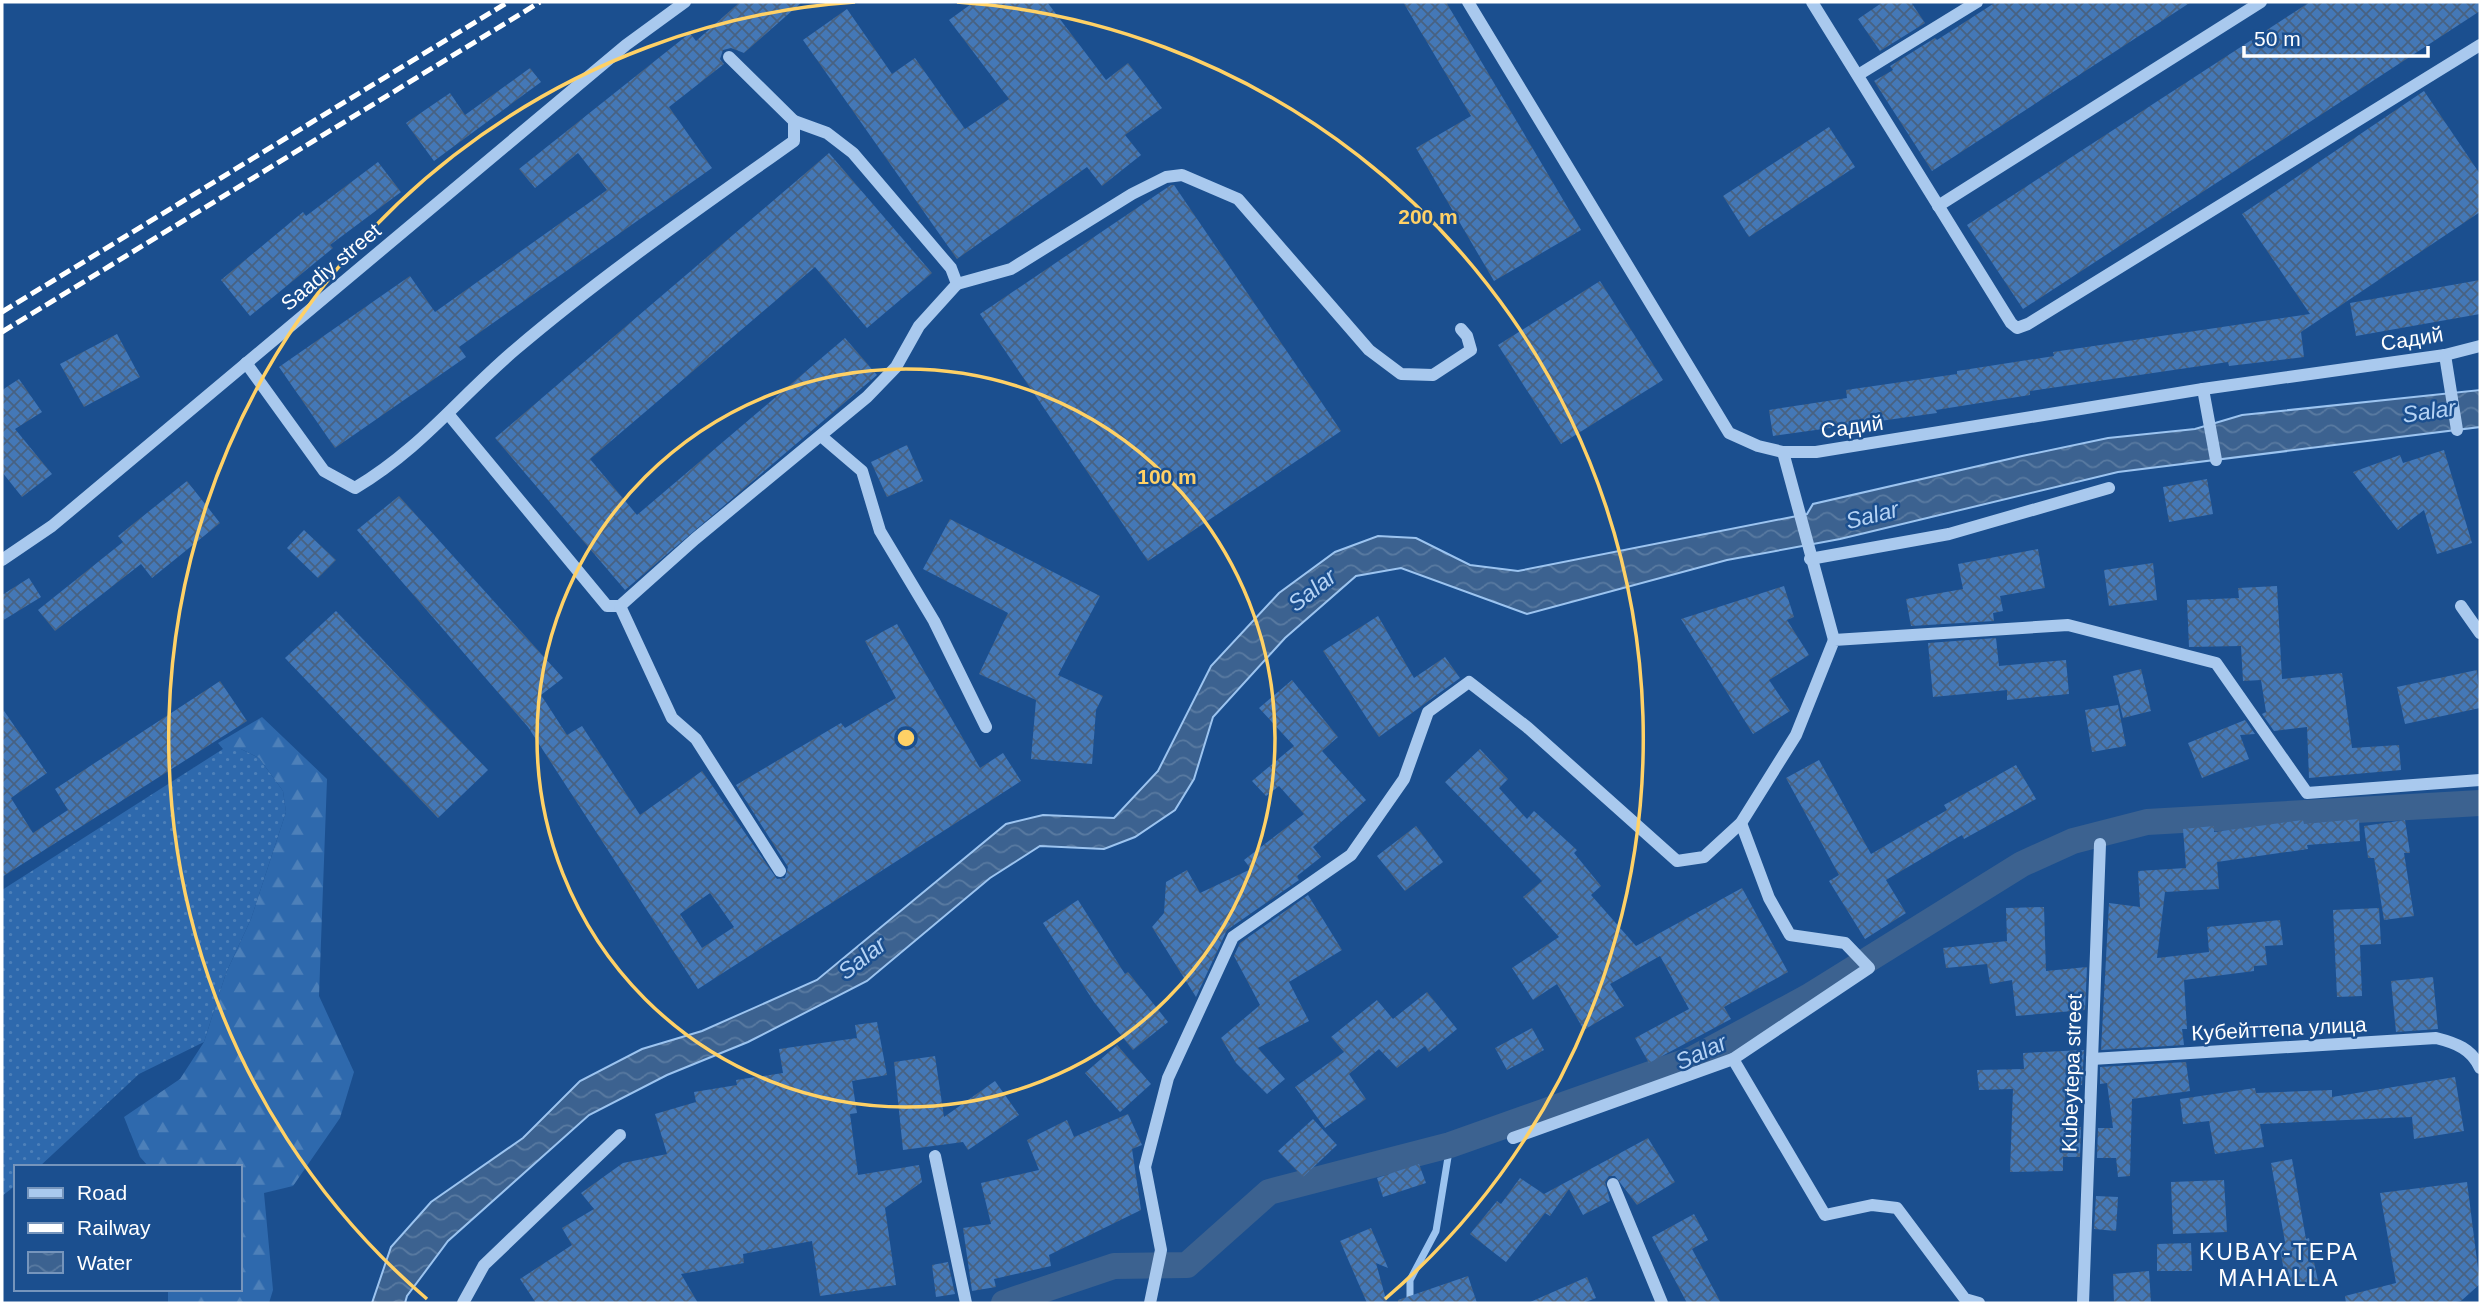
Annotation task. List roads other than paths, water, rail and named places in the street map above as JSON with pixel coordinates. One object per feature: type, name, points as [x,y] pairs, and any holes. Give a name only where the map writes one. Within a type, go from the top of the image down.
[{"type":"street","name":"Saadiy street","points":[[2,559],[51,526],[626,45],[685,2]]},
{"type":"street","name":"Садий","points":[[1468,2],[1729,433],[1758,446],[1783,452],[1845,449],[2203,389],[2445,355],[2480,346]]},
{"type":"street","points":[[1812,2],[2011,323],[2017,327],[2028,324],[2480,46]]},
{"type":"street","points":[[1858,75],[1977,2]]},
{"type":"street","points":[[1938,206],[2261,2]]},
{"type":"street","points":[[729,57],[794,121],[827,133],[853,153],[951,268],[957,284]]},
{"type":"street","points":[[246,363],[324,471],[355,488],[391,467],[514,351],[607,276],[794,141],[794,121]]},
{"type":"street","points":[[449,415],[607,606],[621,606],[695,539],[867,397],[895,367],[919,326],[957,284],[1012,269],[1132,194],[1166,177],[1182,175],[1238,199],[1369,350],[1401,374],[1433,375],[1471,350],[1467,336],[1461,329]]},
{"type":"street","points":[[2445,355],[2458,430]]},
{"type":"street","points":[[2203,389],[2216,460]]},
{"type":"street","points":[[821,436],[862,471],[880,531],[934,621],[986,727]]},
{"type":"street","points":[[1151,1297],[1161,1250],[1145,1167],[1168,1078],[1233,937],[1351,855],[1404,779],[1428,712],[1469,682],[1527,727],[1677,861],[1704,858],[1741,823],[1796,735],[1833,640],[1783,452]]},
{"type":"street","points":[[1809,556],[1949,534],[2109,488]]},
{"type":"street","points":[[621,606],[672,718],[696,740],[780,871]]},
{"type":"street","points":[[2461,606],[2480,633]]},
{"type":"street","points":[[1833,640],[2068,625],[2216,663],[2307,793],[2480,780]]},
{"type":"street","points":[[1513,1138],[1733,1059],[1869,968],[1845,943],[1790,935],[1769,898],[1741,823]]},
{"type":"street","name":"Kubeytepa street","points":[[2083,1303],[2100,844]]},
{"type":"street","name":"Кубейттепа улица","points":[[2092,1059],[2437,1038],[2466,1049],[2476,1059],[2480,1069]]},
{"type":"street","points":[[1733,1059],[1825,1215],[1872,1205],[1897,1208],[1961,1301],[1979,1303]]},
{"type":"street","points":[[463,1303],[484,1265],[620,1135]]},
{"type":"street","points":[[935,1156],[966,1303]]},
{"type":"street","points":[[1614,1184],[1662,1303]]},
{"type":"water","name":"Salar","points":[[2480,390],[2480,427],[2118,472],[1840,539],[1727,560],[1527,614],[1401,568],[1356,576],[1285,638],[1213,717],[1194,779],[1175,810],[1135,837],[1104,849],[1040,846],[990,878],[867,981],[748,1042],[667,1075],[589,1115],[448,1241],[407,1296],[405,1303],[372,1303],[391,1247],[431,1202],[523,1138],[580,1081],[642,1049],[702,1031],[817,980],[1006,824],[1043,815],[1114,818],[1158,771],[1211,666],[1279,593],[1335,552],[1378,536],[1416,538],[1470,565],[1518,571],[1807,514],[1813,504],[2108,438],[2195,429],[2242,415]]},
{"type":"waterway","name":"Salar","points":[[1004,1303],[1114,1266],[1187,1265],[1269,1192],[1450,1145],[1693,1059],[1808,997],[2022,864],[2073,841],[2147,822],[2480,803]]},
{"type":"waterway","points":[[1410,1303],[1410,1280],[1436,1231],[1450,1145]]},
{"type":"railway","points":[[2,312],[508,2]]},
{"type":"railway","points":[[2,332],[540,2]]},
{"type":"district","name":"KUBAY-TEPA MAHALLA","points":[[2279,1265]]}]
